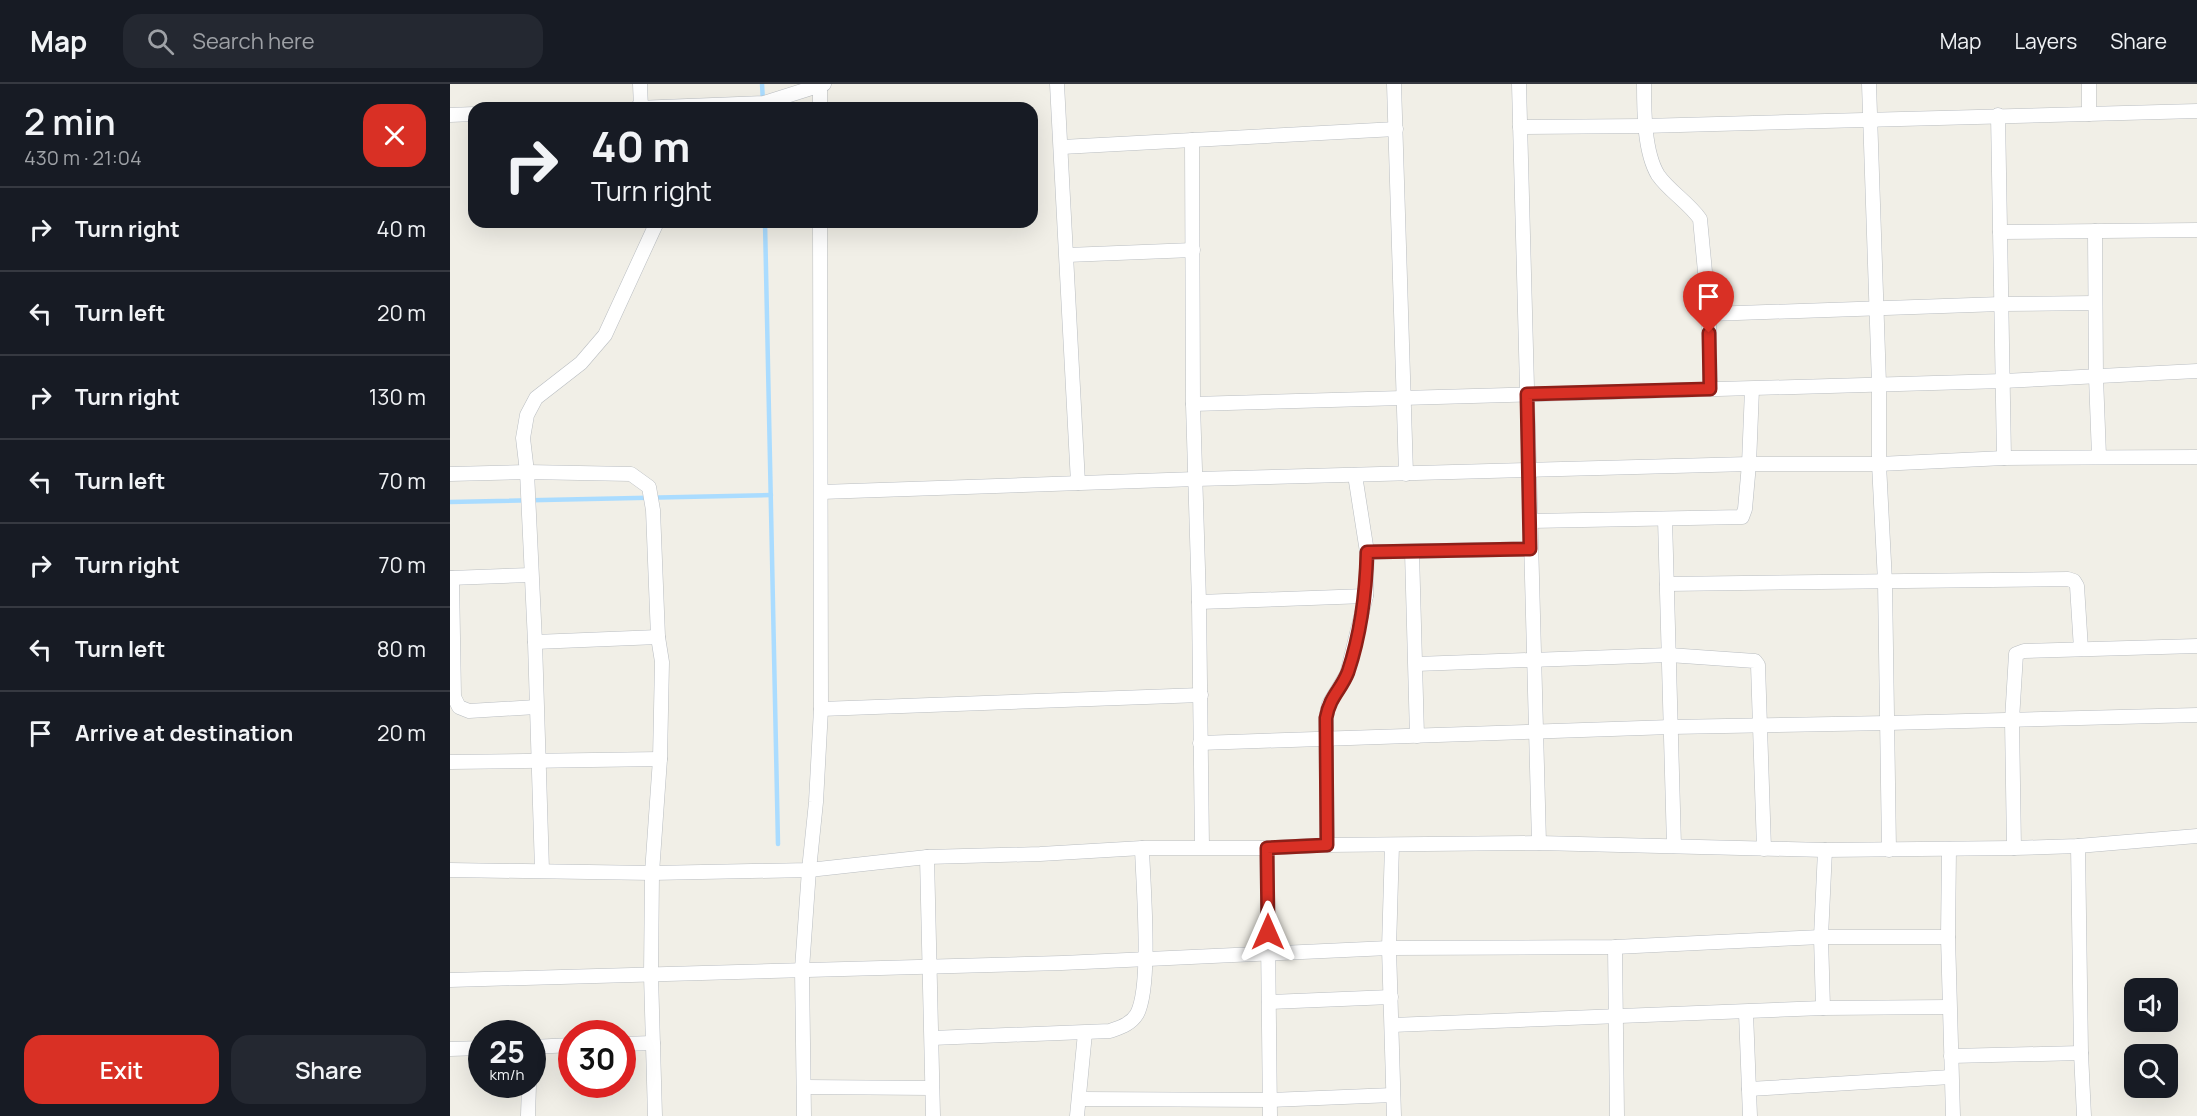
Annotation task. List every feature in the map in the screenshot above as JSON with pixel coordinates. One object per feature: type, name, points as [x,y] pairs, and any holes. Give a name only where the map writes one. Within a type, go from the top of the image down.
[{"type":"street","points":[[640,84],[641,102]]},
{"type":"street","points":[[759,102],[822,84],[820,102]]},
{"type":"street","points":[[1057,84],[1078,483]]},
{"type":"street","points":[[1394,84],[1406,474]]},
{"type":"street","points":[[1519,84],[1539,843]]},
{"type":"street","points":[[1644,84],[1644,126],[1654,165],[1659,176],[1700,219],[1709,314],[1710,389]]},
{"type":"street","points":[[1869,84],[1879,384],[1878,464],[1886,582],[1889,850]]},
{"type":"street","points":[[2089,84],[2089,114]]},
{"type":"street","points":[[1520,127],[1644,126],[2197,111]]},
{"type":"street","points":[[450,115],[468,114]]},
{"type":"street","points":[[1998,115],[2004,458]]},
{"type":"street","points":[[1062,147],[1396,129]]},
{"type":"street","points":[[1192,140],[1193,404],[1201,695],[1202,847]]},
{"type":"street","points":[[542,870],[535,642],[527,472],[523,438],[527,415],[536,398],[581,363],[605,335],[654,228]]},
{"type":"street","points":[[804,1116],[802,969],[821,710],[820,228]]},
{"type":"street","points":[[2000,232],[2197,230]]},
{"type":"street","points":[[2095,231],[2099,456]]},
{"type":"street","points":[[1067,255],[1193,250]]},
{"type":"street","points":[[1709,314],[2095,303]]},
{"type":"street","points":[[1193,404],[2002,381],[2197,371]]},
{"type":"street","points":[[1531,521],[1742,516],[1745,509],[1749,465],[1752,389]]},
{"type":"street","points":[[821,492],[1529,470],[1878,464],[2099,456],[2197,457]]},
{"type":"street","points":[[450,474],[527,472],[631,474],[649,487],[653,510],[658,637],[662,671],[660,759],[652,873],[651,975],[655,1116]]},
{"type":"street","points":[[1327,845],[1326,738],[1329,704],[1347,674],[1366,596],[1367,552],[1355,476]]},
{"type":"street","points":[[1665,519],[1674,846]]},
{"type":"street","points":[[1367,552],[1530,549]]},
{"type":"street","points":[[1412,552],[1417,736]]},
{"type":"street","points":[[531,575],[451,578],[454,697],[459,707],[469,711],[536,707]]},
{"type":"street","points":[[1667,584],[2074,581],[2077,586],[2081,649]]},
{"type":"street","points":[[1199,602],[1366,596]]},
{"type":"street","points":[[535,642],[658,637]]},
{"type":"street","points":[[2014,848],[2012,720],[2016,654],[2024,651],[2197,646]]},
{"type":"street","points":[[1416,664],[1534,662],[1669,655],[1755,661],[1758,665],[1761,726],[1764,849]]},
{"type":"street","points":[[821,710],[1201,695]]},
{"type":"street","points":[[1200,743],[1671,727],[2197,715]]},
{"type":"street","points":[[450,762],[660,759]]},
{"type":"street","points":[[450,870],[652,873],[809,870],[927,857],[1142,848],[1539,843],[1889,850],[2078,846],[2197,836]]},
{"type":"street","points":[[1392,845],[1389,948],[1394,1116]]},
{"type":"street","points":[[2078,846],[2084,1116]]},
{"type":"street","points":[[932,1038],[1110,1031],[1125,1026],[1136,1017],[1141,1005],[1145,959],[1142,848]]},
{"type":"street","points":[[1267,848],[1270,1116]]},
{"type":"street","points":[[1949,849],[1949,1006],[1953,1116]]},
{"type":"street","points":[[1823,1008],[1821,937],[1825,850]]},
{"type":"street","points":[[927,857],[933,1116]]},
{"type":"street","points":[[450,980],[931,967],[1389,948],[1615,947],[1821,937],[1948,937]]},
{"type":"street","points":[[1615,947],[1617,1116]]},
{"type":"street","points":[[1269,1002],[1390,997]]},
{"type":"street","points":[[1392,1025],[1823,1008],[1949,1006]]},
{"type":"street","points":[[1746,1012],[1750,1116]]},
{"type":"street","points":[[1077,1116],[1081,1099],[1085,1033]]},
{"type":"street","points":[[636,1044],[653,1043]]},
{"type":"street","points":[[450,1049],[468,1048]]},
{"type":"street","points":[[1951,1056],[2081,1053]]},
{"type":"street","points":[[1749,1089],[1951,1077]]},
{"type":"street","points":[[804,1088],[932,1088]]},
{"type":"street","points":[[1081,1099],[1270,1100],[1393,1095]]},
{"type":"street","points":[[528,1116],[529,1098]]},
{"type":"waterway","points":[[762,84],[763,102]]},
{"type":"waterway","points":[[765,228],[778,844]]},
{"type":"waterway","points":[[450,502],[771,495]]},
{"type":"route","points":[[1268,932],[1267,848],[1327,845],[1326,718],[1329,704],[1347,674],[1366,596],[1367,552],[1530,549],[1527,394],[1710,389],[1709,333]]}]
